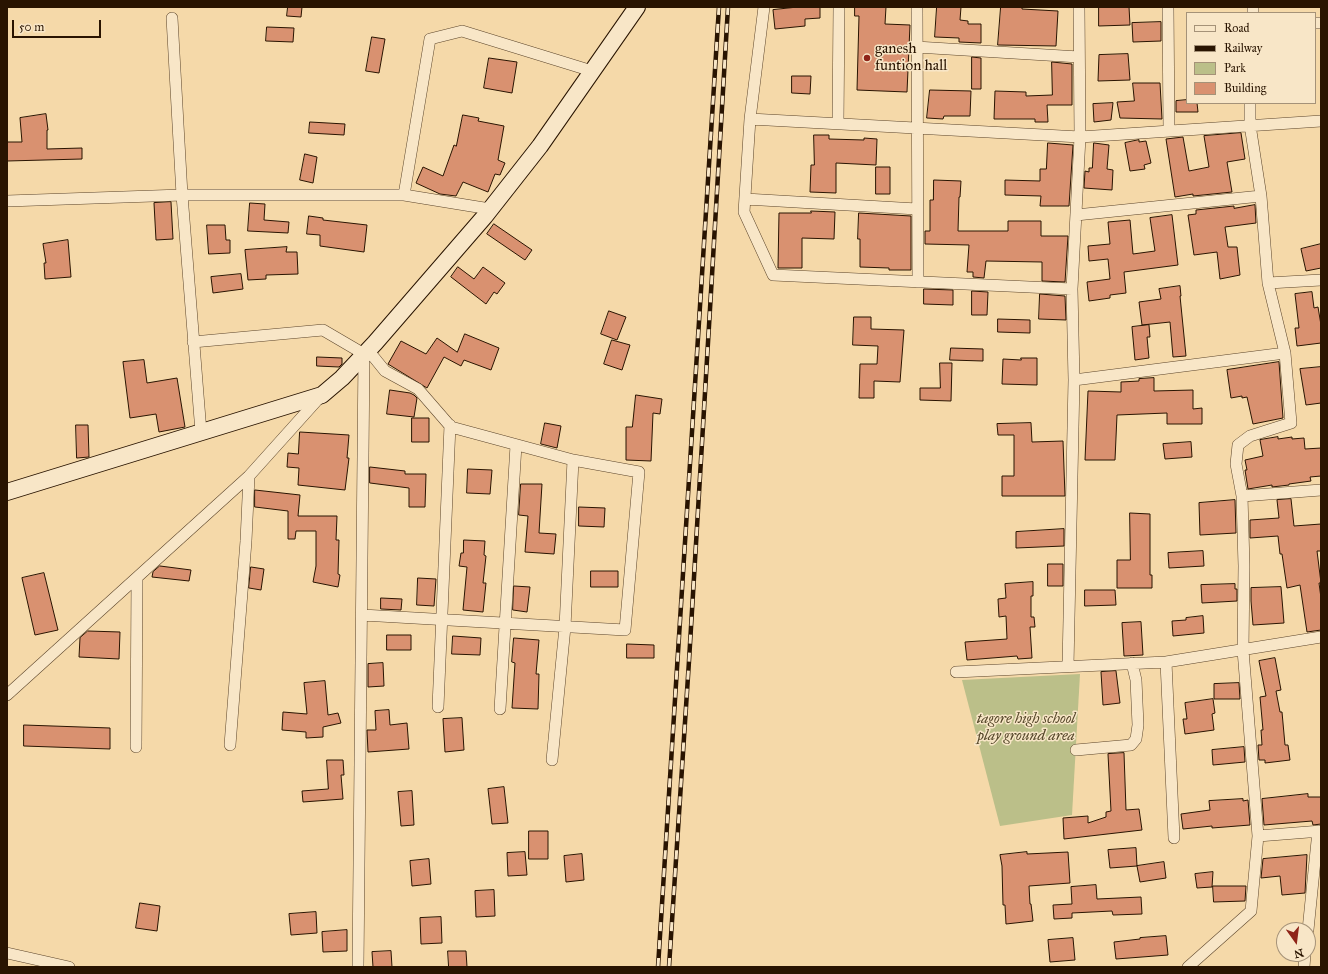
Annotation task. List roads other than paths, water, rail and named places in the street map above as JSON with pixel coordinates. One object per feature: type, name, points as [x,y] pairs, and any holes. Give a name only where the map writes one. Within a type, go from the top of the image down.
[{"type":"main road","points":[[7,492],[322,395],[342,378],[366,352],[490,209],[540,146],[637,7]]},
{"type":"street","points":[[764,7],[750,119],[744,212],[772,275],[1072,288]]},
{"type":"street","points":[[838,124],[839,7]]},
{"type":"street","points":[[916,7],[918,282]]},
{"type":"street","points":[[1068,666],[1074,380],[1072,288],[1080,137],[1079,7]]},
{"type":"street","points":[[1168,7],[1169,131]]},
{"type":"street","points":[[172,18],[182,195],[200,432]]},
{"type":"street","points":[[404,195],[430,39],[462,31],[592,71]]},
{"type":"street","points":[[916,47],[1080,57]]},
{"type":"street","points":[[1188,967],[1251,911],[1258,836],[1243,650],[1244,566],[1242,496],[1236,464],[1238,445],[1250,436],[1291,423],[1285,353],[1268,283],[1261,196],[1250,125],[1250,104]]},
{"type":"street","points":[[750,119],[1080,137],[1321,121]]},
{"type":"street","points":[[7,201],[182,195],[404,195],[490,209]]},
{"type":"street","points":[[1076,215],[1261,196]]},
{"type":"street","points":[[745,198],[917,209]]},
{"type":"street","points":[[1268,283],[1321,280]]},
{"type":"street","points":[[193,342],[323,330],[366,352],[385,371],[418,389],[450,425],[573,460],[639,472],[625,630],[362,616]]},
{"type":"street","points":[[358,967],[366,352]]},
{"type":"street","points":[[1074,380],[1285,353]]},
{"type":"street","points":[[7,695],[249,476],[322,395]]},
{"type":"street","points":[[438,707],[450,425]]},
{"type":"street","points":[[500,709],[516,445]]},
{"type":"street","points":[[552,760],[565,627],[573,460]]},
{"type":"street","points":[[230,745],[246,541],[249,476]]},
{"type":"street","points":[[1242,496],[1321,490]]},
{"type":"street","points":[[136,747],[137,578]]},
{"type":"street","points":[[956,672],[1166,662],[1321,637]]},
{"type":"street","points":[[1166,662],[1174,838]]},
{"type":"street","points":[[1076,750],[1131,745],[1136,739],[1138,725],[1136,680],[1132,663]]},
{"type":"street","points":[[1258,836],[1320,831],[1309,922]]},
{"type":"street","points":[[7,953],[69,967]]},
{"type":"railway","points":[[658,967],[719,7]]},
{"type":"railway","points":[[669,967],[728,7]]},
{"type":"place","name":"ganesh funtion hall","points":[[867,58]]},
{"type":"park label","name":"tagore high school play ground area","points":[[1026,728]]}]
